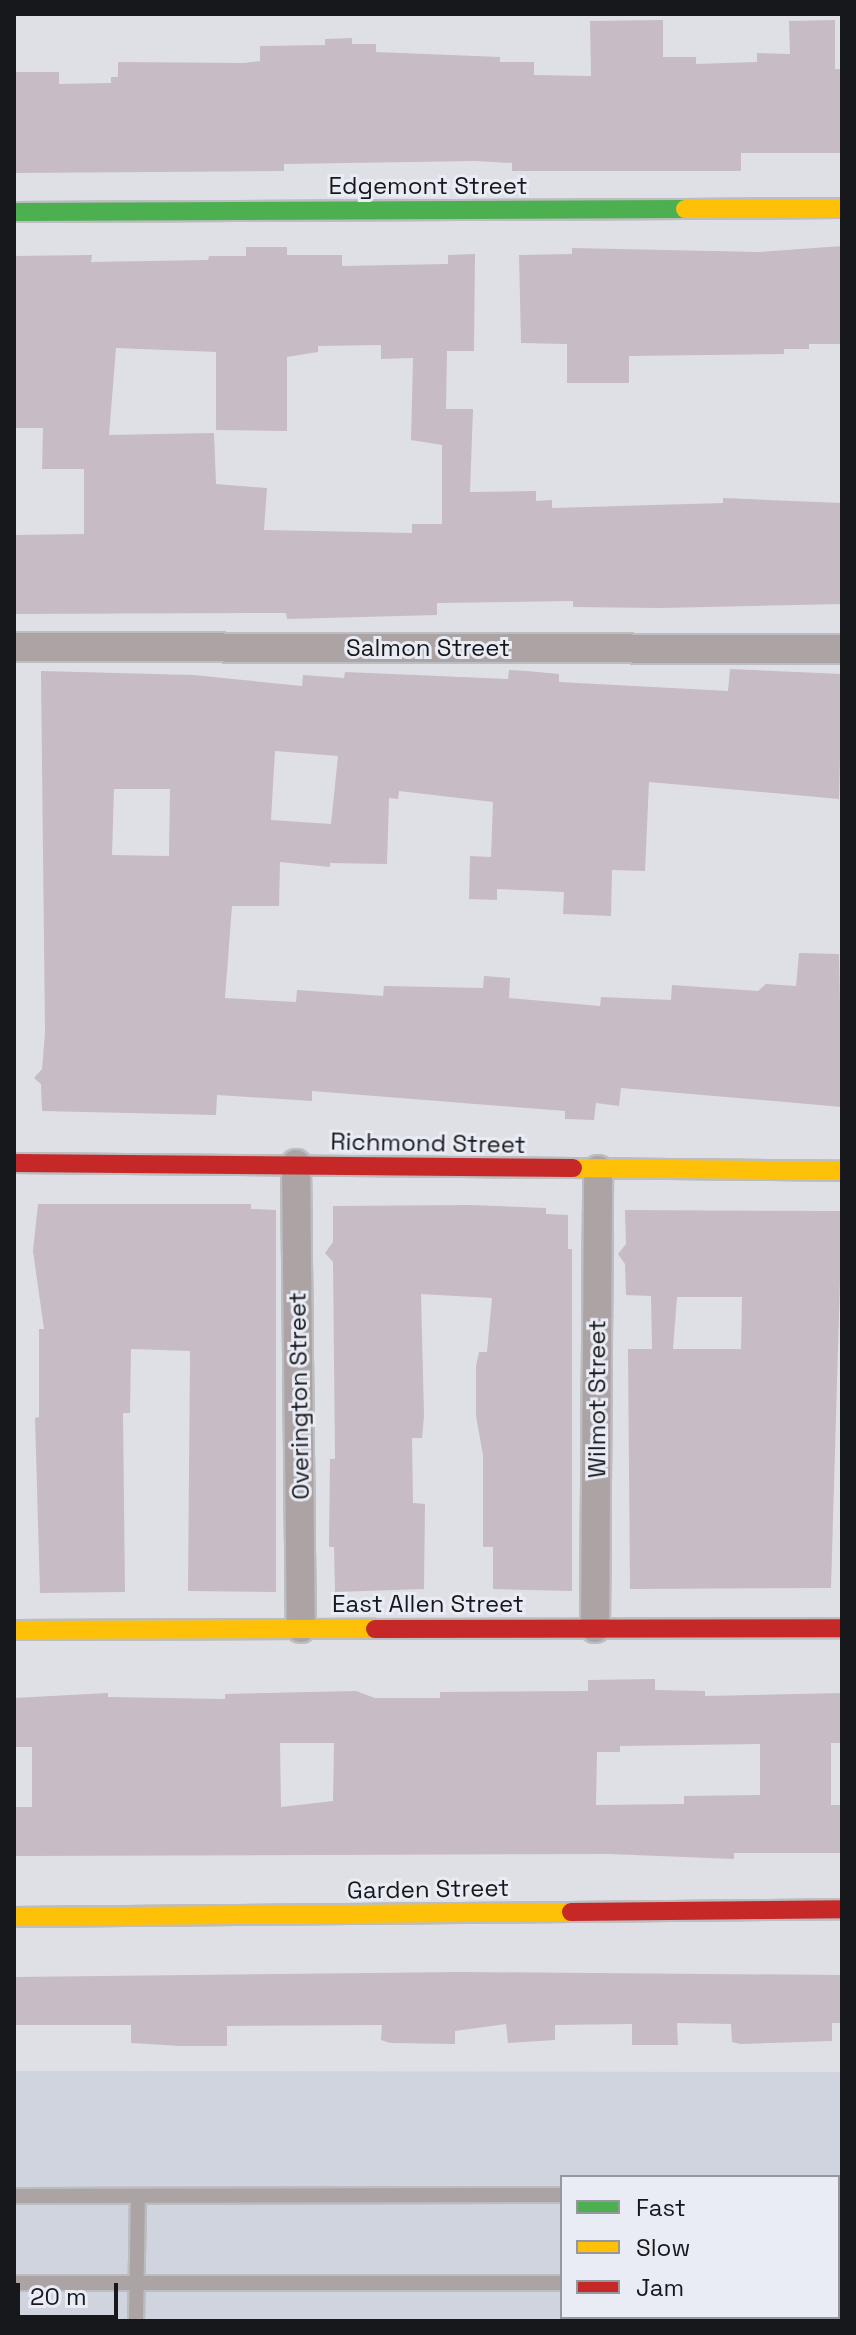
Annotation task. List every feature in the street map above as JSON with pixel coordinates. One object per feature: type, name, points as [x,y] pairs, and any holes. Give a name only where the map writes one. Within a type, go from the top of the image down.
[{"type":"street","name":"Edgemont Street","points":[[14,212],[842,208]]},
{"type":"street","name":"Salmon Street","points":[[14,647],[842,649]]},
{"type":"street","name":"Richmond Street","points":[[14,1163],[842,1171]]},
{"type":"street","name":"Overington Street","points":[[296,1164],[301,1628]]},
{"type":"street","name":"Wilmot Street","points":[[595,1628],[598,1170]]},
{"type":"street","name":"East Allen Street","points":[[14,1630],[842,1628]]},
{"type":"street","name":"Garden Street","points":[[14,1917],[842,1909]]},
{"type":"lane","points":[[14,2196],[560,2195]]},
{"type":"lane","points":[[136,2321],[138,2196]]},
{"type":"lane","points":[[14,2283],[560,2283]]},
{"type":"shaded area","points":[[14,2071],[842,2072],[842,2321],[14,2321]]},
{"type":"building","points":[[663,20],[663,57],[696,57],[696,64],[757,62],[757,53],[790,54],[789,21],[835,20],[835,69],[842,69],[842,153],[741,153],[741,171],[512,171],[512,163],[475,161],[284,164],[284,171],[14,173],[14,72],[59,72],[59,84],[111,83],[111,77],[118,77],[118,62],[244,63],[260,61],[260,46],[325,45],[325,39],[352,38],[352,44],[376,44],[376,52],[500,57],[500,62],[534,62],[534,75],[591,76],[590,21]]},
{"type":"building","points":[[842,246],[842,344],[809,344],[809,349],[784,349],[784,354],[629,356],[629,383],[567,383],[567,344],[521,343],[519,255],[572,254],[572,248],[759,252]]},
{"type":"building","points":[[246,247],[287,247],[287,255],[342,255],[342,266],[448,264],[448,255],[475,254],[474,351],[447,351],[446,409],[473,409],[470,492],[536,491],[536,501],[552,500],[552,508],[723,503],[723,498],[842,503],[842,604],[661,608],[573,607],[573,601],[437,603],[437,615],[287,619],[286,613],[14,614],[14,535],[84,534],[84,469],[42,469],[43,428],[16,428],[14,256],[92,255],[91,262],[208,260],[209,256],[246,256]],"holes":[[[381,345],[381,359],[413,358],[411,440],[442,445],[442,524],[412,524],[412,533],[264,530],[267,488],[216,484],[214,433],[109,435],[116,348],[216,352],[216,430],[287,431],[287,357],[318,352],[318,346]]]},
{"type":"building","points":[[730,669],[842,674],[839,799],[649,782],[645,871],[612,870],[611,916],[563,914],[564,892],[497,889],[497,900],[469,899],[470,856],[491,857],[493,802],[399,791],[398,799],[389,798],[387,864],[330,863],[330,867],[280,862],[279,906],[232,906],[225,998],[296,1002],[297,990],[383,996],[384,986],[483,988],[484,976],[510,978],[509,998],[600,1006],[601,997],[671,1000],[672,985],[758,991],[766,984],[796,986],[799,953],[839,954],[842,1107],[621,1088],[619,1106],[596,1103],[594,1120],[565,1119],[565,1111],[312,1091],[312,1101],[217,1095],[216,1115],[42,1111],[41,1084],[34,1078],[42,1069],[45,1033],[41,671],[193,675],[302,686],[303,675],[344,678],[345,672],[508,679],[509,670],[559,674],[559,682],[728,691]],"holes":[[[275,751],[338,756],[331,824],[271,820]],[[114,789],[170,789],[169,856],[112,855]]]},
{"type":"building","points":[[38,1204],[251,1204],[251,1209],[276,1210],[276,1592],[188,1591],[190,1351],[131,1349],[130,1413],[123,1413],[125,1592],[40,1593],[35,1418],[39,1417],[39,1329],[44,1329],[33,1251]]},
{"type":"building","points":[[333,1206],[546,1208],[546,1214],[568,1215],[568,1249],[572,1249],[572,1591],[493,1589],[493,1547],[483,1547],[483,1455],[476,1416],[476,1366],[479,1352],[487,1352],[492,1298],[421,1294],[424,1416],[422,1438],[412,1438],[413,1503],[425,1504],[424,1589],[335,1592],[334,1547],[329,1547],[330,1459],[335,1459],[333,1262],[325,1253],[333,1242]]},
{"type":"building","points":[[625,1210],[842,1211],[831,1588],[630,1589],[628,1349],[652,1349],[651,1296],[626,1295],[625,1264],[618,1254],[626,1244]],"holes":[[[677,1297],[742,1297],[741,1349],[673,1349]]]},
{"type":"building","points":[[655,1679],[655,1690],[705,1691],[705,1696],[842,1693],[842,1743],[831,1743],[831,1805],[842,1805],[842,1853],[734,1853],[734,1859],[609,1854],[14,1856],[14,1807],[32,1807],[32,1747],[14,1747],[14,1698],[108,1693],[108,1697],[225,1699],[225,1694],[356,1691],[375,1698],[440,1698],[440,1692],[588,1691],[588,1680]],"holes":[[[280,1743],[334,1743],[333,1801],[281,1807]],[[760,1744],[760,1795],[684,1796],[684,1804],[596,1805],[597,1752],[620,1752],[620,1746]]]},
{"type":"building","points":[[462,1972],[842,1975],[842,2023],[832,2023],[832,2041],[740,2044],[732,2042],[731,2024],[677,2023],[678,2045],[632,2045],[632,2024],[555,2025],[555,2040],[508,2043],[506,2024],[455,2031],[455,2044],[390,2043],[381,2040],[382,2025],[227,2026],[227,2046],[131,2043],[131,2025],[14,2025],[14,1977]]},
{"type":"traffic: fast","points":[[14,212],[685,209]]},
{"type":"traffic: slow","points":[[685,209],[842,208]]},
{"type":"traffic: slow","points":[[573,1168],[842,1171]]},
{"type":"traffic: slow","points":[[14,1630],[375,1629]]},
{"type":"traffic: slow","points":[[14,1917],[571,1912]]},
{"type":"traffic: jam","points":[[14,1163],[573,1168]]},
{"type":"traffic: jam","points":[[375,1629],[842,1628]]},
{"type":"traffic: jam","points":[[571,1912],[842,1909]]}]
